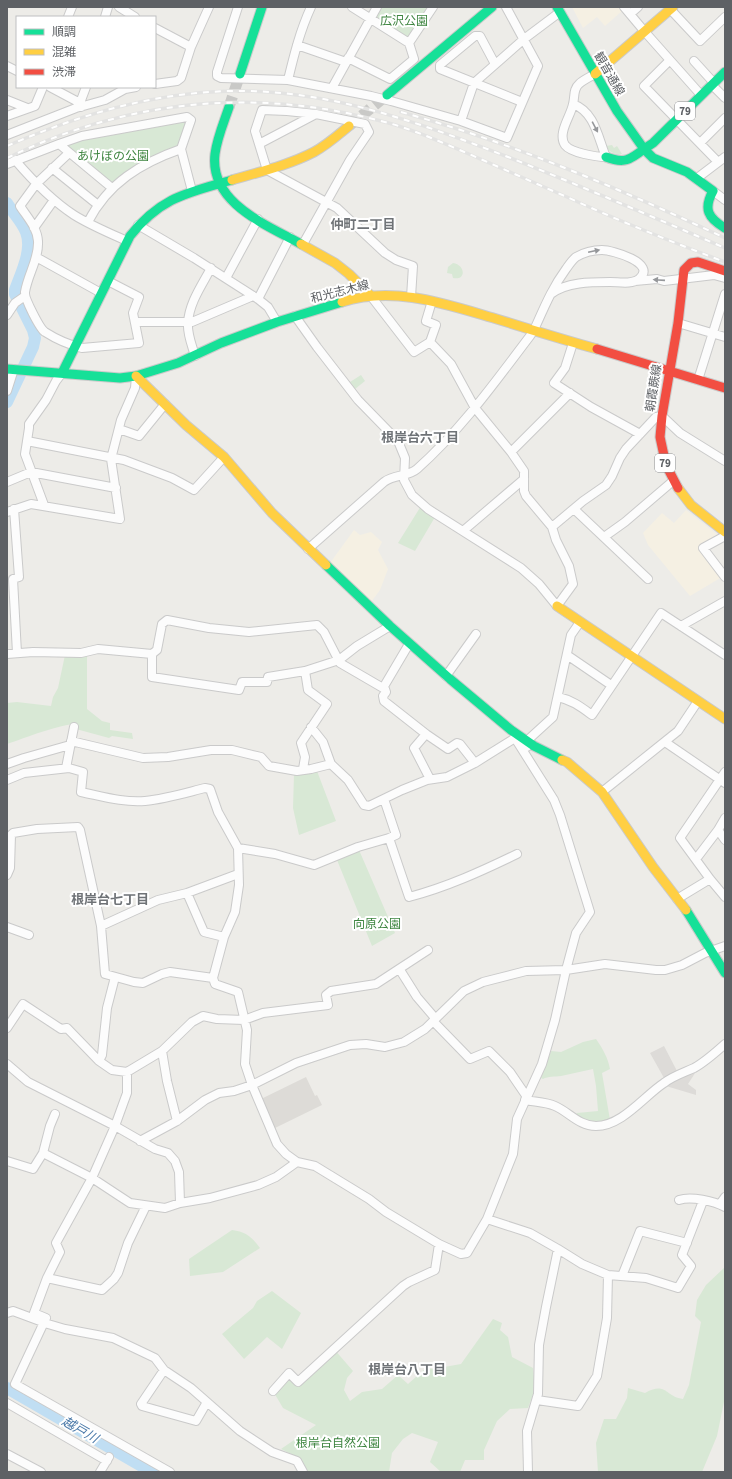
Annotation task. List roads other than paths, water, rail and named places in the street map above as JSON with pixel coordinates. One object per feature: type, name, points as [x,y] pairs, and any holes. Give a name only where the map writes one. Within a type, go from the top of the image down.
[{"type":"street","points":[[119,7],[133,16]]},
{"type":"street","points":[[156,84],[177,81],[181,78],[191,47],[209,7]]},
{"type":"street","points":[[238,7],[217,72],[218,76],[221,78],[288,80],[332,88],[391,101],[461,121],[507,138],[538,66],[506,7]]},
{"type":"street","points":[[240,74],[262,7]]},
{"type":"street","points":[[288,80],[297,45],[311,7]]},
{"type":"street","points":[[297,45],[347,60],[390,79],[414,59],[409,43],[352,7]]},
{"type":"street","points":[[332,88],[377,7]]},
{"type":"street","points":[[409,43],[433,7]]},
{"type":"street","points":[[387,95],[492,7]]},
{"type":"street","points":[[624,7],[701,96]]},
{"type":"street","points":[[630,14],[638,7]]},
{"type":"street","points":[[725,17],[700,41],[672,8],[595,74],[578,85],[574,94],[573,104],[563,135],[564,144],[567,148],[594,157],[606,157],[618,161],[624,161],[644,149],[653,158],[687,172],[725,200]]},
{"type":"street","points":[[461,121],[474,83],[559,10]]},
{"type":"street","name":"観音通線","points":[[559,10],[617,111],[644,149]]},
{"type":"street","points":[[156,29],[191,47]]},
{"type":"street","points":[[495,64],[480,36],[475,36],[440,65],[440,69],[522,102]]},
{"type":"street","points":[[670,60],[644,86],[700,143],[722,159],[696,179]]},
{"type":"street","points":[[694,61],[725,98]]},
{"type":"street","points":[[7,66],[16,70]]},
{"type":"street","name":"79","points":[[644,149],[653,143],[725,72]]},
{"type":"street","points":[[7,116],[35,106],[43,88]]},
{"type":"street","points":[[52,88],[80,105]]},
{"type":"street","points":[[80,105],[86,88]]},
{"type":"street","points":[[7,135],[80,105],[105,100],[125,89],[130,88]]},
{"type":"street","points":[[7,100],[27,108]]},
{"type":"street","points":[[573,104],[581,107],[588,115],[600,136],[606,157]]},
{"type":"street","points":[[229,107],[215,156],[217,175],[230,200],[241,210],[303,244],[335,263],[349,274],[370,295],[414,352],[430,342],[436,325],[426,321],[432,301]]},
{"type":"street","points":[[303,244],[327,202],[350,160],[369,132],[365,124],[316,114],[262,110],[255,131],[268,170],[327,202],[337,208],[385,253],[396,260],[413,266],[411,296]]},
{"type":"street","points":[[259,144],[316,114]]},
{"type":"street","points":[[127,241],[75,215],[54,200],[11,162],[82,136],[187,117],[191,120],[181,149],[192,191]]},
{"type":"street","points":[[700,143],[725,118]]},
{"type":"street","points":[[44,505],[25,454],[30,428],[29,424],[46,400],[62,373],[127,241],[138,225],[163,204],[176,197],[192,191],[268,170],[304,157],[332,141],[349,126]]},
{"type":"street","points":[[594,157],[599,151],[601,143]]},
{"type":"street","points":[[59,144],[112,188]]},
{"type":"street","points":[[88,222],[98,205],[112,188],[147,162],[181,149]]},
{"type":"street","points":[[7,316],[20,299],[26,288],[36,257],[38,240],[34,228],[20,206],[36,184],[69,153]]},
{"type":"street","points":[[52,168],[98,205]]},
{"type":"street","points":[[713,192],[708,203],[708,213],[713,220],[725,228]]},
{"type":"street","points":[[34,228],[54,200]]},
{"type":"street","points":[[226,278],[258,219]]},
{"type":"street","points":[[138,225],[211,268],[256,297],[268,307],[277,322]]},
{"type":"street","points":[[135,322],[192,322],[256,297],[290,237]]},
{"type":"street","points":[[308,549],[384,482],[392,477],[414,472],[449,438],[475,408],[534,330],[553,288],[565,270],[576,258],[588,253],[603,250],[620,254],[642,266],[643,274],[635,281]]},
{"type":"street","points":[[36,257],[101,294]]},
{"type":"street","name":"朝霞蕨線","points":[[725,271],[698,262],[688,265],[684,270],[678,323],[660,432],[666,465],[680,492],[691,505],[725,532]]},
{"type":"street","points":[[195,356],[189,337],[188,322],[191,308],[199,289],[211,268]]},
{"type":"street","points":[[565,270],[567,278],[574,285]]},
{"type":"street","points":[[551,294],[560,288],[574,285],[610,282],[625,283],[657,279],[664,281],[714,275],[725,278]]},
{"type":"street","points":[[20,299],[43,331],[75,346],[82,348],[139,343],[133,313],[139,296],[108,281]]},
{"type":"street","name":"和光志木線","points":[[17,370],[120,378],[136,376],[178,363],[221,343],[295,316],[370,295],[392,294],[411,296],[432,301],[534,330],[725,388]]},
{"type":"street","points":[[698,380],[725,294]]},
{"type":"street","points":[[295,316],[358,400],[398,441],[405,458],[404,474],[406,485],[416,499],[428,509],[521,568],[539,584],[557,606],[632,655],[725,719]]},
{"type":"street","points":[[678,323],[725,337]]},
{"type":"street","points":[[430,342],[451,364],[475,408],[511,452],[524,471],[524,491],[526,496],[552,527],[556,540],[569,566],[573,584],[557,606]]},
{"type":"street","points":[[573,343],[565,368],[554,383],[591,407],[640,434]]},
{"type":"street","points":[[7,391],[17,370]]},
{"type":"street","points":[[7,780],[24,773],[66,768],[82,772],[81,792],[130,801],[144,801],[205,788],[210,789],[218,812],[238,848],[238,885],[235,912],[224,937],[214,978],[215,984],[238,992],[247,1030],[245,1064],[252,1085],[277,1144],[286,1154],[297,1162],[315,1166],[439,1244],[461,1254],[467,1253],[487,1218],[513,1154],[517,1119],[542,1064],[555,1020],[576,933],[590,912],[560,814],[526,747],[517,736],[409,644],[308,549],[272,513],[224,457],[186,425],[136,376]]},
{"type":"street","points":[[17,653],[13,579],[19,577],[10,511],[31,504],[120,519],[111,459],[121,420],[135,388],[136,376]]},
{"type":"street","points":[[511,452],[570,394]]},
{"type":"street","points":[[119,429],[139,436],[165,404]]},
{"type":"street","points":[[552,527],[606,485],[620,458],[656,417],[662,416],[680,433],[725,461]]},
{"type":"street","points":[[27,441],[111,459],[124,460],[172,478],[194,490],[224,457]]},
{"type":"street","points":[[7,482],[31,472],[116,488]]},
{"type":"street","points":[[463,531],[524,479]]},
{"type":"street","points":[[604,537],[625,522],[673,481]]},
{"type":"street","points":[[574,509],[648,579]]},
{"type":"street","points":[[725,536],[703,548],[725,577]]},
{"type":"street","points":[[682,626],[725,601]]},
{"type":"street","points":[[558,697],[575,702],[592,715],[661,613],[725,655]]},
{"type":"street","points":[[7,654],[81,653],[98,649],[152,654],[157,650],[162,624],[167,620],[208,628],[249,632],[317,625],[324,632],[340,663],[383,688],[386,692],[383,696],[384,701],[448,749],[457,743],[460,744],[475,763]]},
{"type":"street","points":[[526,747],[530,738],[553,717],[571,635],[580,622]]},
{"type":"street","points":[[152,654],[152,677],[239,690],[242,682],[267,682],[268,676],[305,671],[339,660],[356,646],[390,626]]},
{"type":"street","points":[[446,676],[476,634]]},
{"type":"street","points":[[383,688],[409,644]]},
{"type":"street","points":[[567,655],[612,685]]},
{"type":"street","points":[[303,770],[305,757],[301,743],[327,704],[308,690],[305,671]]},
{"type":"street","points":[[602,792],[678,731],[698,701]]},
{"type":"street","points":[[66,768],[74,726]]},
{"type":"street","points":[[311,727],[323,742],[331,764],[348,780],[364,806],[369,806],[402,790],[430,779],[446,777],[475,763],[517,736]]},
{"type":"street","points":[[426,734],[414,748],[430,779]]},
{"type":"street","points":[[665,742],[723,781]]},
{"type":"street","points":[[7,764],[70,743],[143,758],[168,757],[211,750],[232,750],[261,757],[270,766],[297,771],[331,764]]},
{"type":"street","points":[[526,747],[567,762],[602,792],[653,867],[677,899],[725,973]]},
{"type":"street","points":[[725,772],[723,781],[680,838],[725,897]]},
{"type":"street","points":[[238,848],[275,854],[314,865],[358,847],[396,835],[384,799]]},
{"type":"street","points":[[696,859],[718,830],[725,818]]},
{"type":"street","points":[[7,875],[10,868],[10,835],[13,833],[37,829],[78,827],[80,830],[101,926],[105,974],[134,982],[143,982],[170,972],[214,978]]},
{"type":"street","points":[[718,830],[725,840]]},
{"type":"street","points":[[389,838],[409,897],[468,877],[517,854]]},
{"type":"street","points":[[101,926],[158,900],[187,893],[238,874]]},
{"type":"street","points":[[677,899],[710,879]]},
{"type":"street","points":[[718,889],[725,883]]},
{"type":"street","points":[[187,893],[204,932],[224,937]]},
{"type":"street","points":[[7,928],[29,935]]},
{"type":"street","points":[[140,1141],[176,1121],[205,1100],[219,1093],[234,1091],[252,1085],[296,1063],[350,1045],[366,1044],[385,1047],[404,1042],[425,1029],[464,991],[483,982],[526,971],[566,970],[604,964],[665,970],[682,965],[725,946]]},
{"type":"street","points":[[7,1028],[24,1004],[61,1029],[67,1028],[99,1061],[112,1070],[127,1072],[162,1051],[192,1022],[203,1016],[217,1019],[244,1020],[263,1014],[328,1005],[326,995],[330,991],[376,984],[400,970],[428,950]]},
{"type":"street","points":[[400,970],[417,998],[470,1059],[489,1051],[510,1072],[526,1098],[556,1106],[580,1122],[595,1126],[608,1124],[642,1101],[675,1075],[692,1069],[702,1063],[725,1044]]},
{"type":"street","points":[[99,1061],[102,1055],[107,1008],[116,977]]},
{"type":"street","points":[[162,1051],[166,1081],[176,1121]]},
{"type":"street","points":[[7,1064],[28,1082],[115,1126],[140,1141],[168,1153],[173,1157],[179,1172],[180,1203]]},
{"type":"street","points":[[127,1072],[127,1094],[115,1126],[92,1178],[56,1243],[60,1252],[47,1278],[34,1313],[46,1318],[16,1384],[170,1472]]},
{"type":"street","points":[[7,1161],[33,1169],[43,1153],[50,1126],[55,1114]]},
{"type":"street","points":[[43,1153],[92,1178],[130,1203],[165,1208],[180,1203],[210,1198],[258,1185],[276,1177],[297,1162]]},
{"type":"street","points":[[679,1200],[687,1198],[723,1203]]},
{"type":"street","points":[[487,1218],[530,1234],[582,1264],[608,1275],[646,1278],[678,1288],[691,1266],[682,1255],[702,1201]]},
{"type":"street","points":[[47,1278],[102,1290],[118,1273],[128,1243],[146,1206]]},
{"type":"street","points":[[622,1276],[640,1231],[687,1243]]},
{"type":"street","points":[[273,1391],[288,1373],[298,1382],[403,1286],[435,1270],[439,1244]]},
{"type":"street","points":[[528,1472],[527,1431],[537,1400],[539,1345],[558,1249]]},
{"type":"street","points":[[537,1400],[578,1406],[597,1376],[607,1318],[608,1275]]},
{"type":"street","points":[[7,1313],[13,1310],[44,1323],[65,1329],[113,1338],[155,1358],[164,1370],[191,1388],[240,1431],[272,1452],[297,1462],[303,1472]]},
{"type":"street","points":[[164,1370],[141,1404],[142,1406],[196,1421],[207,1402]]},
{"type":"street","points":[[7,1403],[108,1458],[100,1472]]},
{"type":"street","points":[[7,1454],[41,1472]]},
{"type":"waterway","name":"越戸川","points":[[7,203],[22,225],[28,239],[27,254],[15,294],[33,330],[35,338],[33,347],[7,402]]},
{"type":"waterway","name":"越戸川","points":[[7,1388],[152,1472]]},
{"type":"tunnel","points":[[229,107],[240,74]]},
{"type":"tunnel","points":[[349,126],[387,95]]},
{"type":"railway","points":[[7,146],[88,116],[144,101],[172,96],[230,91],[267,92],[302,96],[372,110],[440,132],[508,157],[725,248]]},
{"type":"railway","points":[[7,158],[52,139],[97,123],[142,112],[189,105],[235,102],[282,104],[329,110],[377,120],[420,134],[626,223],[725,262]]},
{"type":"railway","points":[[401,112],[443,124],[566,168],[725,238]]},
{"type":"district","name":"仲町二丁目","points":[[363,225]]},
{"type":"district","name":"根岸台六丁目","points":[[420,438]]},
{"type":"district","name":"根岸台七丁目","points":[[110,900]]},
{"type":"district","name":"根岸台八丁目","points":[[407,1370]]},
{"type":"park label","name":"広沢公園","points":[[404,21]]},
{"type":"park label","name":"あけぼの公園","points":[[113,156]]},
{"type":"park label","name":"向原公園","points":[[377,924]]},
{"type":"park label","name":"根岸台自然公園","points":[[338,1443]]}]
